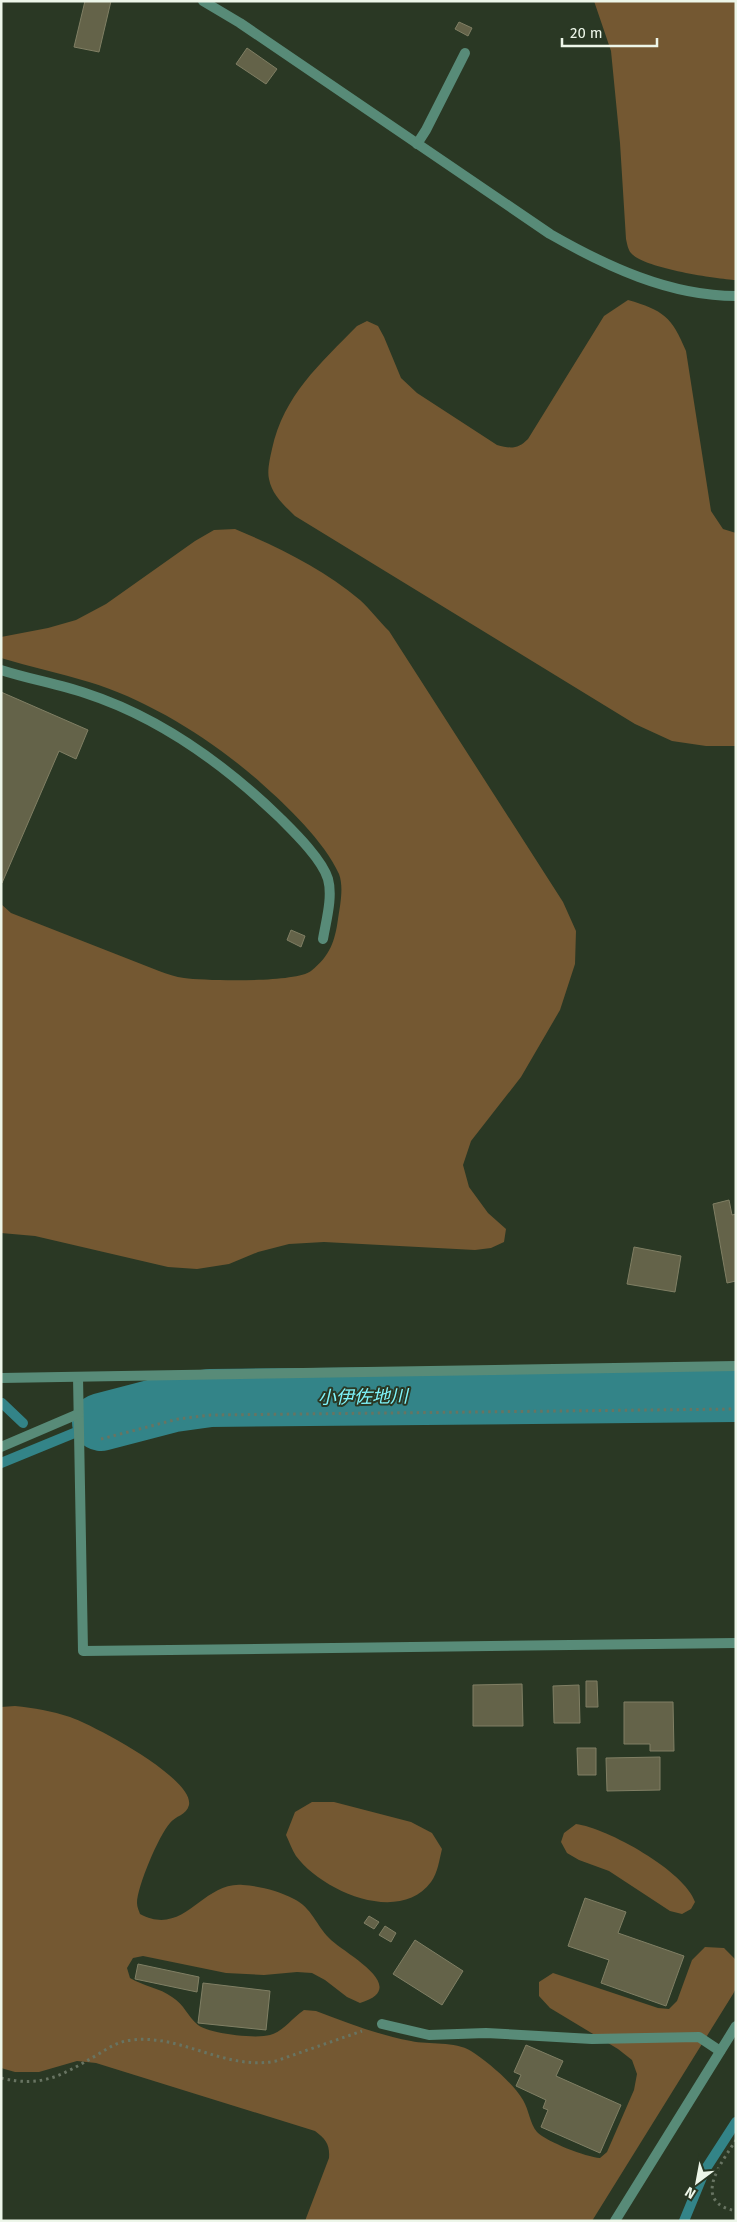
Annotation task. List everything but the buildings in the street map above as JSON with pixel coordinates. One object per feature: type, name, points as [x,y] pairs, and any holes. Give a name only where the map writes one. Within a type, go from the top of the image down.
[{"type":"street","points":[[203,1],[240,23],[550,234],[592,258],[636,277],[682,289],[736,296]]},
{"type":"street","points":[[417,144],[465,53]]},
{"type":"street","points":[[1,670],[86,694],[131,712],[190,745],[252,791],[287,825],[318,862],[328,879],[329,900],[323,939]]},
{"type":"street","points":[[1,1378],[736,1366]]},
{"type":"street","points":[[78,1377],[83,1652],[736,1643]]},
{"type":"street","points":[[1,1447],[78,1417]]},
{"type":"street","points":[[382,2024],[429,2035],[495,2034],[592,2039],[699,2037],[720,2051]]},
{"type":"street","points":[[615,2221],[736,2026]]},
{"type":"path","points":[[79,1443],[178,1419],[211,1414],[736,1409]]},
{"type":"path","points":[[1,2078],[13,2081],[40,2082],[65,2073],[111,2046],[129,2040],[147,2038],[166,2041],[234,2062],[262,2064],[276,2062],[382,2024]]},
{"type":"path","points":[[736,2140],[713,2178],[711,2187],[714,2197],[720,2205],[736,2211]]},
{"type":"shaded area","points":[[594,1],[736,1],[736,280],[664,268],[638,258],[629,250],[626,239],[620,143],[611,51]]},
{"type":"shaded area","points":[[628,300],[650,307],[665,316],[681,339],[686,351],[711,511],[723,529],[736,533],[736,746],[706,746],[672,741],[635,724],[295,516],[276,495],[269,479],[268,472],[272,449],[285,412],[294,396],[317,367],[357,326],[367,321],[378,326],[401,378],[417,393],[497,445],[514,447],[521,445],[528,439],[604,316]]},
{"type":"shaded area","points":[[235,529],[284,551],[331,578],[360,600],[389,631],[563,902],[576,931],[575,964],[560,1010],[521,1077],[471,1141],[463,1165],[469,1187],[488,1213],[506,1229],[504,1242],[491,1248],[475,1250],[324,1242],[289,1244],[258,1252],[229,1264],[197,1269],[168,1267],[35,1236],[1,1233],[1,904],[11,913],[159,971],[184,978],[250,980],[288,978],[302,975],[311,971],[323,960],[333,941],[341,896],[339,874],[315,837],[293,813],[243,767],[202,737],[135,699],[89,682],[1,658],[1,637],[48,628],[76,620],[106,604],[195,541],[214,530]]},
{"type":"shaded area","points":[[15,1706],[43,1710],[70,1717],[99,1730],[160,1767],[176,1781],[186,1794],[188,1808],[165,1829],[145,1874],[137,1903],[140,1914],[156,1919],[169,1919],[182,1914],[216,1891],[229,1886],[243,1885],[276,1891],[294,1899],[305,1907],[329,1938],[370,1970],[377,1979],[379,1988],[374,1996],[360,2003],[347,1997],[325,1980],[312,1973],[297,1972],[264,1975],[226,1973],[143,1956],[133,1958],[127,1968],[130,1978],[172,1997],[180,2003],[198,2025],[204,2028],[233,2035],[270,2035],[284,2027],[304,2010],[316,2011],[363,2028],[399,2038],[418,2042],[450,2044],[465,2048],[500,2073],[519,2093],[537,2132],[567,2148],[600,2158],[607,2152],[634,2090],[637,2074],[632,2060],[618,2049],[550,2008],[539,1996],[539,1982],[553,1973],[658,2008],[669,2009],[677,2001],[692,1960],[705,1947],[724,1948],[736,1960],[736,1988],[592,2221],[305,2221],[329,2158],[327,2143],[315,2131],[96,2063],[77,2061],[39,2072],[15,2072],[1,2068],[1,1707]]},
{"type":"shaded area","points":[[312,1802],[334,1802],[411,1822],[432,1833],[442,1849],[437,1870],[431,1882],[417,1895],[400,1901],[381,1902],[361,1898],[342,1891],[324,1881],[308,1869],[296,1856],[286,1835],[295,1812]]},
{"type":"shaded area","points":[[576,1824],[590,1827],[625,1842],[661,1865],[677,1877],[688,1890],[695,1902],[691,1909],[682,1914],[670,1911],[609,1871],[579,1860],[567,1853],[561,1842],[564,1833]]},
{"type":"waterway","name":"小伊佐地川","points":[[101,1422],[174,1403],[210,1398],[736,1393]]},
{"type":"waterway","points":[[2,1403],[23,1423]]},
{"type":"waterway","name":"小伊佐地川","points":[[1,1463],[101,1422]]},
{"type":"waterway","points":[[684,2221],[705,2170],[736,2122]]}]
